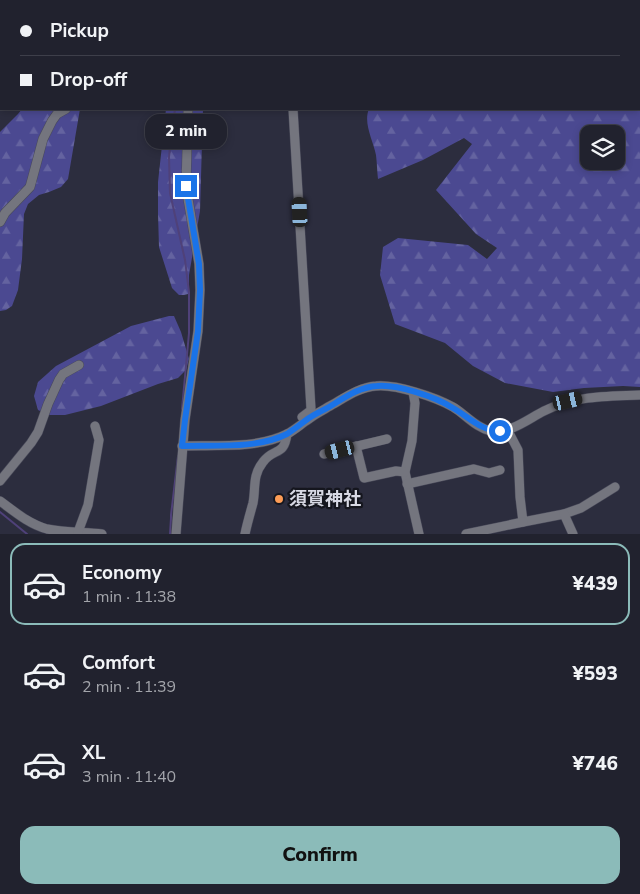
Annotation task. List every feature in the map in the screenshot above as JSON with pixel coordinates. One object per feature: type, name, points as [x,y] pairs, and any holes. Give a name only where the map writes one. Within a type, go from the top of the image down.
[{"type":"street","points":[[0,222],[5,213],[30,187],[43,139],[57,114],[64,110]]},
{"type":"street","points":[[176,534],[182,446],[198,331],[200,290],[199,264],[186,186],[188,110]]},
{"type":"street","points":[[244,534],[253,501],[255,477],[258,469],[270,454],[283,447],[296,421],[310,412],[311,409],[294,110]]},
{"type":"street","points":[[0,481],[38,432],[48,404],[63,374],[78,365]]},
{"type":"street","points":[[182,446],[239,445],[263,442],[290,432],[310,418],[361,389],[377,386],[394,387],[436,399],[492,431],[508,429],[545,410],[568,401],[590,397],[640,395]]},
{"type":"street","points":[[413,392],[415,403],[412,441],[405,472],[419,534]]},
{"type":"street","points":[[78,532],[88,505],[99,440],[95,426]]},
{"type":"street","points":[[508,429],[518,450],[523,522]]},
{"type":"street","points":[[324,454],[387,438]]},
{"type":"street","points":[[356,446],[364,478],[396,471],[405,472]]},
{"type":"street","points":[[407,484],[474,470],[489,473],[500,470]]},
{"type":"street","points":[[466,534],[564,514],[581,508],[615,487]]},
{"type":"street","points":[[0,501],[33,524],[48,529],[102,534]]},
{"type":"street","points":[[564,514],[573,534]]},
{"type":"green space","points":[[21,110],[80,110],[68,179],[61,187],[39,195],[28,204],[24,214],[22,259],[18,290],[12,306],[0,311],[0,132]]},
{"type":"green space","points":[[166,110],[203,110],[200,211],[189,275],[189,289],[188,294],[184,295],[179,295],[172,288],[159,247],[158,182]]},
{"type":"green space","points":[[369,110],[640,110],[640,387],[584,388],[553,392],[505,383],[473,366],[445,343],[395,324],[380,275],[383,247],[398,238],[468,245],[487,259],[497,248],[476,234],[436,190],[472,144],[464,138],[423,160],[378,179],[376,155],[367,120]]},
{"type":"green space","points":[[174,316],[189,359],[186,370],[178,378],[101,406],[65,415],[49,415],[38,410],[34,396],[38,382],[56,366],[131,326]]},
{"type":"waterway","points":[[175,110],[169,157],[170,193],[185,260],[189,292],[189,333],[182,409]]},
{"type":"waterway","points":[[170,534],[178,456]]},
{"type":"waterway","points":[[0,512],[27,534]]},
{"type":"place","name":"須賀神社","points":[[279,499]]},
{"type":"route","points":[[186,186],[199,264],[200,307],[182,446],[239,445],[263,442],[276,438],[287,434],[347,396],[361,389],[377,386],[394,387],[436,399],[453,407],[485,428],[492,431],[500,431]]}]
